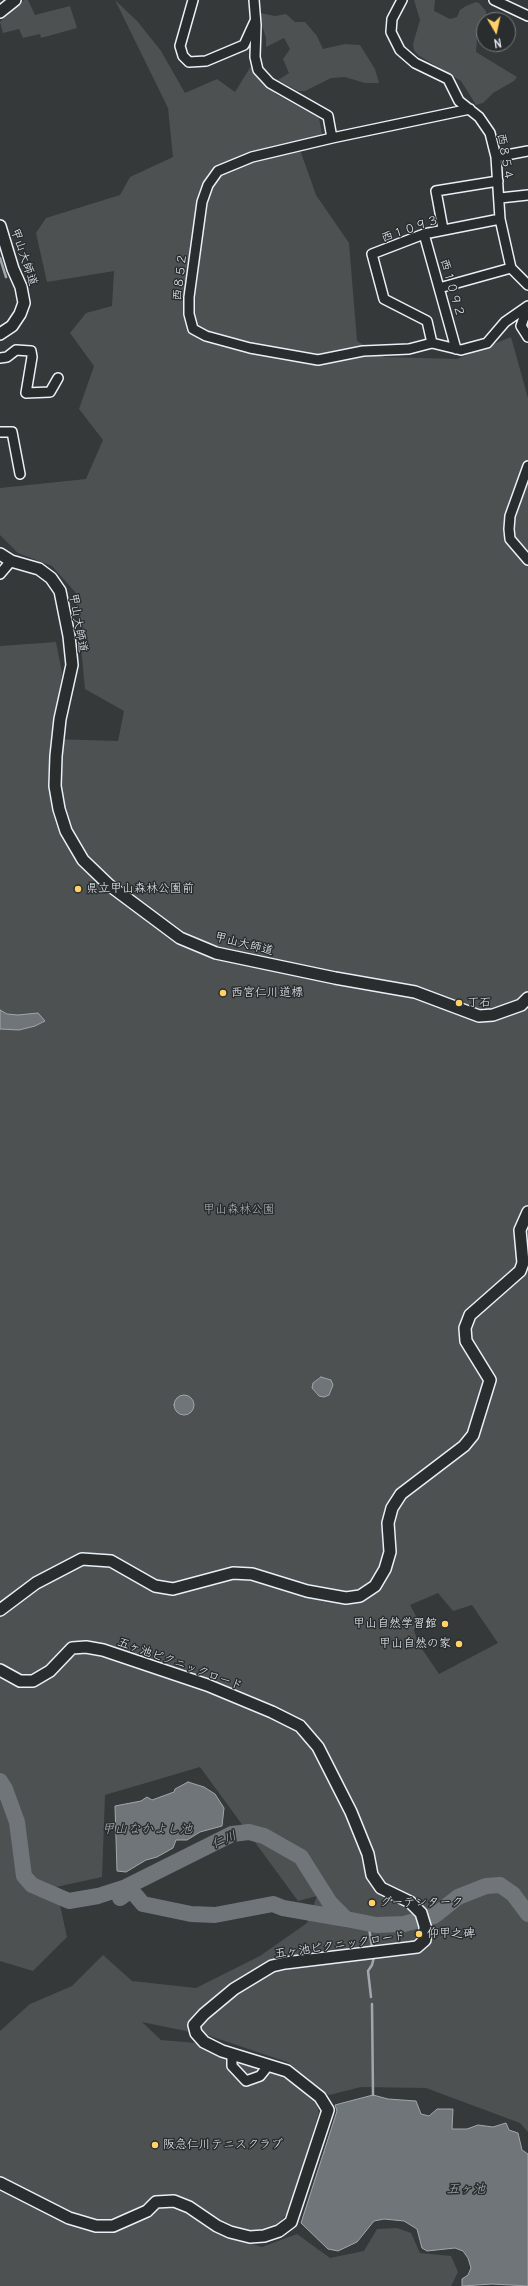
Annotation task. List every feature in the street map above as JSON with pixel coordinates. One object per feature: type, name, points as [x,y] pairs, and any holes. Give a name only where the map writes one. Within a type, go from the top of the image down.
[{"type":"street","points":[[0,12],[15,0]]},
{"type":"street","points":[[193,0],[180,46],[183,56],[189,62],[206,61],[244,45],[256,18]]},
{"type":"street","points":[[254,0],[256,18],[255,57],[258,70],[270,83],[328,116],[332,138],[470,109]]},
{"type":"street","name":"西８５４","points":[[402,0],[392,19],[391,32],[400,50],[414,63],[448,79],[460,100],[479,117],[490,133],[496,157],[500,198],[500,219],[511,268]]},
{"type":"street","points":[[494,0],[528,16]]},
{"type":"street","name":"西８５２","points":[[332,138],[252,157],[218,171],[214,176],[208,185],[202,202],[188,298],[189,314],[193,329],[206,336],[250,348],[318,360],[363,351],[409,349],[432,343],[461,350],[487,343],[505,322],[528,306]]},
{"type":"street","points":[[496,157],[528,151]]},
{"type":"street","points":[[443,229],[436,192],[498,181]]},
{"type":"street","points":[[500,198],[528,195]]},
{"type":"street","name":"西１０９３","points":[[432,343],[427,321],[384,299],[372,254],[424,234],[443,229],[500,219]]},
{"type":"street","name":"甲山大師道","points":[[0,226],[13,269],[21,287],[24,303],[20,314],[12,326],[0,334]]},
{"type":"street","name":"西１０９２","points":[[424,234],[456,349]]},
{"type":"street","points":[[439,288],[511,268],[528,285]]},
{"type":"street","points":[[528,306],[521,326],[528,337]]},
{"type":"street","points":[[0,358],[7,357],[16,350],[31,351],[32,357],[26,393],[37,394],[50,392],[58,378]]},
{"type":"street","points":[[0,432],[12,432],[20,474]]},
{"type":"street","points":[[528,466],[510,516],[509,529],[510,539],[528,560]]},
{"type":"street","name":"甲山大師道","points":[[0,554],[11,561],[39,570],[51,578],[60,591],[67,622],[72,665],[60,719],[56,756],[55,786],[59,809],[66,831],[83,860],[109,885],[180,938],[216,953],[335,978],[416,992],[479,1016],[493,1014],[521,1005],[528,998]]},
{"type":"street","points":[[0,574],[11,561]]},
{"type":"street","points":[[0,1610],[36,1583],[82,1559],[110,1561],[155,1586],[173,1589],[233,1573],[252,1574],[307,1591],[346,1598],[360,1596],[375,1586],[385,1570],[390,1552],[388,1523],[392,1508],[401,1494],[464,1446],[472,1435],[490,1380],[466,1340],[465,1328],[470,1315],[520,1271],[523,1263],[520,1230],[528,1212]]},
{"type":"street","name":"五ヶ池ピクニックロード","points":[[0,1670],[20,1681],[33,1681],[50,1671],[72,1648],[86,1647],[103,1650],[207,1685],[272,1712],[300,1726],[318,1747],[351,1812],[368,1854],[372,1875],[381,1888],[410,1902],[421,1913],[425,1926],[425,1940],[417,1947],[285,1963],[250,1978],[204,2014],[194,2025],[196,2033],[204,2042],[232,2055],[287,2072],[320,2097],[328,2110],[291,2222],[279,2231],[264,2236],[250,2237],[230,2232],[216,2226],[189,2207],[174,2201],[156,2202],[147,2211],[113,2226],[96,2226],[69,2218],[0,2183]]},
{"type":"street","points":[[232,2055],[232,2066],[246,2081],[260,2076],[268,2066]]},
{"type":"green space","points":[[24,0],[28,0],[35,15],[70,6],[77,28],[41,38],[40,34],[23,38],[19,29],[3,33],[0,22]]},
{"type":"green space","name":"甲山森林公園","points":[[115,0],[138,22],[161,51],[185,93],[217,79],[235,92],[251,66],[276,94],[319,118],[323,139],[298,144],[316,195],[349,243],[357,341],[384,357],[457,359],[511,337],[528,398],[528,2132],[520,2123],[426,2088],[361,2087],[329,2095],[287,2062],[210,2036],[142,2022],[161,2040],[197,2043],[230,2060],[282,2076],[314,2099],[319,2112],[290,2210],[278,2224],[252,2232],[231,2229],[205,2215],[215,2233],[262,2247],[297,2234],[330,2258],[364,2251],[377,2229],[397,2228],[411,2233],[420,2253],[451,2256],[458,2272],[451,2286],[0,2286],[0,2031],[30,2004],[72,1986],[103,1955],[132,1981],[196,1988],[260,1956],[307,1923],[317,1896],[298,1901],[200,1767],[105,1795],[102,1877],[56,1887],[67,1937],[33,1971],[0,1961],[0,646],[56,642],[62,673],[52,739],[118,741],[124,711],[85,689],[76,593],[52,566],[18,553],[0,535],[0,488],[86,479],[103,440],[79,409],[94,366],[70,333],[86,313],[112,306],[114,271],[47,282],[36,233],[46,218],[120,195],[130,177],[173,157],[168,108]],"holes":[[[438,1593],[453,1611],[472,1605],[498,1643],[439,1674],[418,1643],[414,1630],[418,1620],[410,1605]]]},
{"type":"green space","points":[[414,0],[435,0],[434,11],[450,19],[457,17],[460,10],[466,6],[476,2],[479,3],[486,12],[476,12],[476,52],[517,77],[514,81],[493,93],[483,103],[476,105],[461,81],[418,55],[414,50],[413,44],[420,20]]},
{"type":"green space","points":[[260,13],[275,16],[286,14],[295,22],[305,22],[317,36],[323,49],[345,44],[360,45],[375,69],[379,83],[365,83],[345,77],[331,78],[305,91],[298,91],[278,80],[289,73],[283,59],[290,49],[284,38],[266,47],[266,38],[260,19]]},
{"type":"water","points":[[0,1010],[7,1014],[18,1015],[38,1013],[45,1021],[35,1026],[19,1030],[0,1029]]},
{"type":"water","points":[[321,1377],[331,1380],[333,1385],[329,1395],[324,1397],[319,1396],[312,1388],[313,1383]]},
{"type":"water","points":[[184,1395],[191,1398],[194,1405],[191,1412],[184,1415],[177,1412],[174,1405],[177,1398]]},
{"type":"water","name":"甲山なかよし池","points":[[188,1782],[204,1787],[215,1794],[224,1808],[222,1826],[200,1832],[187,1840],[176,1840],[173,1848],[157,1857],[146,1860],[126,1872],[117,1871],[115,1806],[141,1801],[147,1797],[152,1800],[174,1792],[175,1789]]},
{"type":"water","name":"五ヶ池","points":[[373,2095],[388,2099],[416,2101],[421,2114],[429,2116],[437,2109],[453,2109],[452,2129],[467,2129],[478,2125],[493,2127],[506,2123],[509,2130],[518,2133],[522,2150],[528,2154],[528,2286],[492,2284],[462,2286],[462,2279],[468,2275],[471,2268],[468,2258],[463,2251],[455,2248],[427,2251],[422,2248],[417,2229],[404,2221],[384,2219],[374,2221],[357,2242],[338,2251],[328,2249],[301,2223],[337,2111],[335,2105]]},
{"type":"waterway","points":[[0,258],[6,277]]},
{"type":"waterway","name":"仁川","points":[[0,1781],[5,1789],[17,1822],[24,1876],[32,1885],[69,1901],[98,1896],[126,1887],[232,1834],[249,1832],[264,1836],[301,1857],[330,1903],[346,1919],[376,1925],[404,1924],[434,1916],[458,1897],[486,1886],[500,1885],[513,1894],[528,1914]]},
{"type":"waterway","name":"仁川","points":[[120,1898],[131,1890],[143,1904],[191,1914],[215,1915],[273,1904],[283,1908],[346,1919]]},
{"type":"waterway","points":[[366,1924],[369,1928],[372,1947]]},
{"type":"waterway","points":[[371,1997],[368,1971],[372,1965],[374,1957]]},
{"type":"waterway","points":[[372,2004],[373,2095]]},
{"type":"place","name":"県立甲山森林公園前","points":[[78,889]]},
{"type":"place","name":"西宮仁川道標","points":[[223,993]]},
{"type":"place","name":"丁石","points":[[459,1003]]},
{"type":"place","name":"甲山自然学習館","points":[[445,1624]]},
{"type":"place","name":"甲山自然の家","points":[[459,1644]]},
{"type":"place","name":"グーテンターク","points":[[372,1903]]},
{"type":"place","name":"仰甲之碑","points":[[419,1934]]},
{"type":"place","name":"阪急仁川テニスクラブ","points":[[155,2145]]}]
